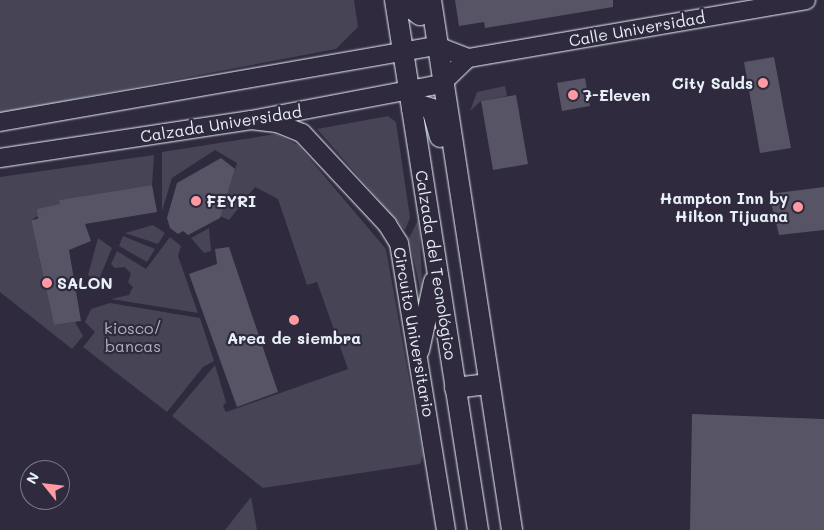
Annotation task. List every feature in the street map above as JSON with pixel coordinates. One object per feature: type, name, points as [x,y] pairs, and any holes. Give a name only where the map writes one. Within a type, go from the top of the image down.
[{"type":"main road","name":"Calzada del Tecnológico","points":[[395,0],[478,530]]},
{"type":"main road","points":[[411,0],[412,9],[420,15],[431,2]]},
{"type":"main road","points":[[431,2],[441,84],[459,180],[512,530]]},
{"type":"main road","points":[[411,100],[432,109],[448,171],[459,180]]},
{"type":"main road","points":[[419,350],[436,270]]},
{"type":"main road","points":[[455,388],[489,384]]},
{"type":"street","name":"Calle Universidad","points":[[468,58],[806,0]]},
{"type":"street","points":[[0,122],[437,46],[468,58],[441,84]]},
{"type":"street","name":"Calzada Universidad","points":[[0,158],[251,120],[411,100],[441,84]]},
{"type":"street","name":"Circuito Universitario","points":[[251,120],[277,122],[302,133],[387,224],[404,259],[446,530]]},
{"type":"green space","points":[[0,0],[354,0],[358,27],[336,49],[0,113]]},
{"type":"green space","points":[[505,86],[507,96],[481,101],[470,111],[477,92]]},
{"type":"green space","points":[[388,116],[396,122],[410,218],[405,230],[317,129]]},
{"type":"green space","points":[[276,134],[298,145],[386,249],[423,456],[420,464],[263,488],[172,416],[215,365],[226,402],[223,406],[226,412],[348,369],[317,282],[307,285],[278,199],[255,187],[229,220],[220,216],[237,163],[215,150],[172,178],[162,211],[162,152]]},
{"type":"green space","points":[[154,155],[152,185],[60,200],[60,204],[31,220],[54,325],[75,322],[83,336],[72,349],[0,292],[0,177]]},
{"type":"green space","points":[[418,220],[420,237],[423,303],[409,238]]},
{"type":"green space","points":[[153,225],[165,233],[158,244],[125,233]]},
{"type":"green space","points":[[209,228],[211,251],[204,253],[191,238]]},
{"type":"green space","points":[[123,236],[155,249],[147,262],[119,246]]},
{"type":"green space","points":[[170,237],[181,246],[178,256],[198,313],[111,299],[129,295],[133,287],[128,282],[131,274],[125,267],[115,268],[111,264],[117,251],[146,269]]},
{"type":"green space","points":[[98,238],[112,248],[97,284],[88,275]]},
{"type":"green space","name":"kiosco/ bancas","points":[[110,303],[200,318],[214,361],[203,367],[167,412],[83,347],[95,332],[85,322],[91,309]]},
{"type":"green space","points":[[251,497],[257,530],[225,530]]},
{"type":"building","points":[[455,0],[613,0],[613,7],[485,28],[484,22],[459,26]]},
{"type":"building","points":[[774,57],[791,148],[760,153],[744,62]]},
{"type":"building","name":"7-Eleven","points":[[585,78],[590,106],[562,111],[557,83]]},
{"type":"building","points":[[516,95],[528,164],[493,170],[481,101]]},
{"type":"building","points":[[221,158],[235,169],[220,218],[188,235],[183,231],[178,234],[170,228],[167,218],[177,183]]},
{"type":"building","points":[[152,185],[157,212],[85,224],[91,241],[69,250],[81,321],[54,325],[31,220],[38,219],[37,209],[60,204],[59,200]]},
{"type":"building","name":"Hampton Inn by Hilton Tijuana","points":[[824,187],[824,230],[779,235],[769,194]]},
{"type":"building","points":[[229,247],[278,392],[237,407],[189,274],[217,264],[215,249]]},
{"type":"building","points":[[692,414],[824,419],[824,530],[690,530]]},
{"type":"place","name":"City Salds","points":[[763,83]]},
{"type":"place","name":"7-Eleven","points":[[573,95]]},
{"type":"place","name":"FEYRI","points":[[196,201]]},
{"type":"place","name":"Hampton Inn by Hilton Tijuana","points":[[798,207]]},
{"type":"place","name":"SALON","points":[[47,283]]},
{"type":"place","name":"Area de siembra","points":[[294,320]]}]
